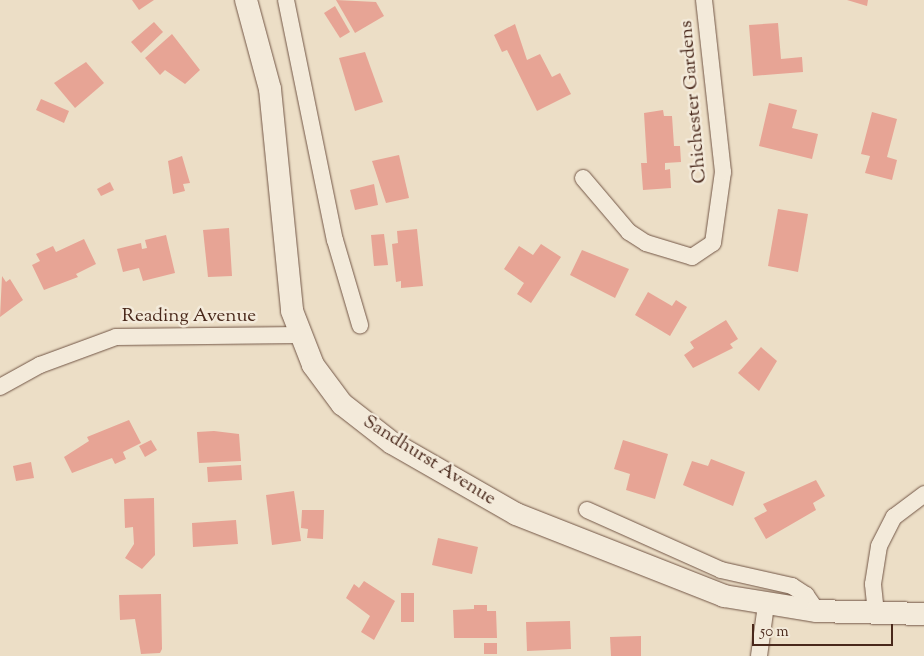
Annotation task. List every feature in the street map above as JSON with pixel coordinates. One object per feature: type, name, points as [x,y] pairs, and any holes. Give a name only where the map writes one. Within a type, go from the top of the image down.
[{"type":"street","name":"Sandhurst Avenue","points":[[246,0],[270,90],[284,264],[300,335],[313,364],[342,404],[431,466],[516,514],[724,596],[766,605],[817,611],[924,614]]},
{"type":"street","points":[[286,0],[335,240],[360,325]]},
{"type":"street","name":"Chichester Gardens","points":[[583,178],[629,232],[646,243],[692,257],[713,243],[723,172],[704,0]]},
{"type":"street","name":"Reading Avenue","points":[[0,387],[47,362],[116,337],[300,335]]},
{"type":"street","points":[[876,613],[873,584],[879,546],[894,517],[924,494]]},
{"type":"street","points":[[587,510],[721,570],[792,586],[806,594],[817,611]]},
{"type":"street","points":[[759,656],[766,605]]},
{"type":"building","points":[[132,0],[154,0],[139,10]]},
{"type":"building","points":[[336,0],[376,2],[384,16],[355,33]]},
{"type":"building","points":[[847,0],[868,0],[867,6]]},
{"type":"building","points":[[335,6],[350,32],[340,38],[324,13]]},
{"type":"building","points":[[154,22],[163,32],[141,53],[131,42]]},
{"type":"building","points":[[778,23],[781,59],[802,57],[803,72],[753,76],[749,25]]},
{"type":"building","points":[[515,24],[527,60],[540,54],[552,77],[560,73],[571,94],[537,111],[507,50],[502,52],[494,35]]},
{"type":"building","points":[[172,34],[200,70],[185,84],[165,70],[160,75],[145,58]]},
{"type":"building","points":[[365,52],[383,102],[355,111],[339,58]]},
{"type":"building","points":[[86,62],[104,83],[75,108],[54,83]]},
{"type":"building","points":[[41,99],[69,111],[64,123],[36,110]]},
{"type":"building","points":[[769,103],[797,110],[792,128],[818,134],[812,159],[759,146]]},
{"type":"building","points":[[663,110],[664,116],[672,116],[674,146],[680,146],[681,162],[665,163],[665,170],[670,169],[671,188],[643,190],[641,163],[647,163],[644,113]]},
{"type":"building","points":[[872,112],[897,119],[887,157],[897,160],[892,180],[865,173],[870,156],[861,154]]},
{"type":"building","points":[[399,155],[409,198],[386,203],[372,161]]},
{"type":"building","points":[[182,156],[190,183],[183,184],[185,191],[173,194],[168,161]]},
{"type":"building","points":[[110,182],[114,190],[101,196],[97,189]]},
{"type":"building","points":[[374,184],[378,205],[355,210],[350,190]]},
{"type":"building","points":[[778,209],[808,214],[798,272],[768,266]]},
{"type":"building","points":[[229,228],[232,276],[208,277],[203,230]]},
{"type":"building","points":[[417,229],[423,286],[401,288],[401,281],[396,282],[392,244],[398,243],[397,231]]},
{"type":"building","points":[[384,234],[388,265],[374,266],[371,235]]},
{"type":"building","points":[[166,235],[175,273],[143,281],[139,268],[123,272],[117,249],[141,243],[142,249],[147,248],[145,240]]},
{"type":"building","points":[[84,239],[96,264],[76,274],[78,277],[44,290],[32,265],[40,261],[36,254],[53,246],[56,252]]},
{"type":"building","points":[[541,244],[561,257],[531,303],[517,294],[524,283],[504,269],[519,246],[533,255]]},
{"type":"building","points":[[582,250],[629,269],[615,298],[570,275]]},
{"type":"building","points":[[2,276],[6,282],[10,279],[23,300],[0,317]]},
{"type":"building","points":[[648,292],[672,306],[676,300],[687,307],[670,336],[635,315]]},
{"type":"building","points":[[726,320],[738,339],[730,344],[733,348],[693,368],[684,355],[694,348],[690,342]]},
{"type":"building","points":[[761,347],[777,361],[759,391],[738,373]]},
{"type":"building","points":[[129,420],[141,443],[123,452],[126,459],[115,464],[112,458],[72,473],[64,457],[89,441],[87,437]]},
{"type":"building","points":[[214,431],[239,434],[241,461],[199,463],[197,432]]},
{"type":"building","points":[[151,440],[157,450],[145,457],[139,446]]},
{"type":"building","points":[[623,440],[668,454],[655,499],[626,490],[630,474],[614,469]]},
{"type":"building","points":[[711,459],[745,472],[733,506],[683,485],[692,461],[708,466]]},
{"type":"building","points":[[31,462],[34,478],[16,481],[13,466]]},
{"type":"building","points":[[241,465],[242,480],[208,482],[207,467]]},
{"type":"building","points":[[816,480],[825,496],[813,503],[816,510],[766,539],[754,518],[767,511],[763,504]]},
{"type":"building","points":[[294,491],[301,541],[272,545],[266,495]]},
{"type":"building","points":[[154,498],[155,555],[142,569],[125,558],[134,544],[133,527],[125,528],[124,499]]},
{"type":"building","points":[[302,510],[324,510],[323,539],[307,538],[308,529],[301,528]]},
{"type":"building","points":[[236,520],[238,544],[193,547],[192,523]]},
{"type":"building","points":[[438,538],[478,547],[472,574],[432,565]]},
{"type":"building","points":[[364,581],[395,601],[374,640],[361,632],[370,616],[346,598],[354,584],[359,588]]},
{"type":"building","points":[[401,593],[414,593],[414,622],[401,622]]},
{"type":"building","points":[[161,594],[162,649],[160,653],[141,654],[135,619],[120,620],[119,595]]},
{"type":"building","points":[[474,605],[487,605],[487,611],[496,611],[497,638],[454,638],[453,610],[474,609]]},
{"type":"building","points":[[570,621],[571,649],[527,651],[526,622]]},
{"type":"building","points":[[641,636],[641,656],[611,656],[610,637]]},
{"type":"building","points":[[484,643],[497,643],[497,654],[484,654]]}]
